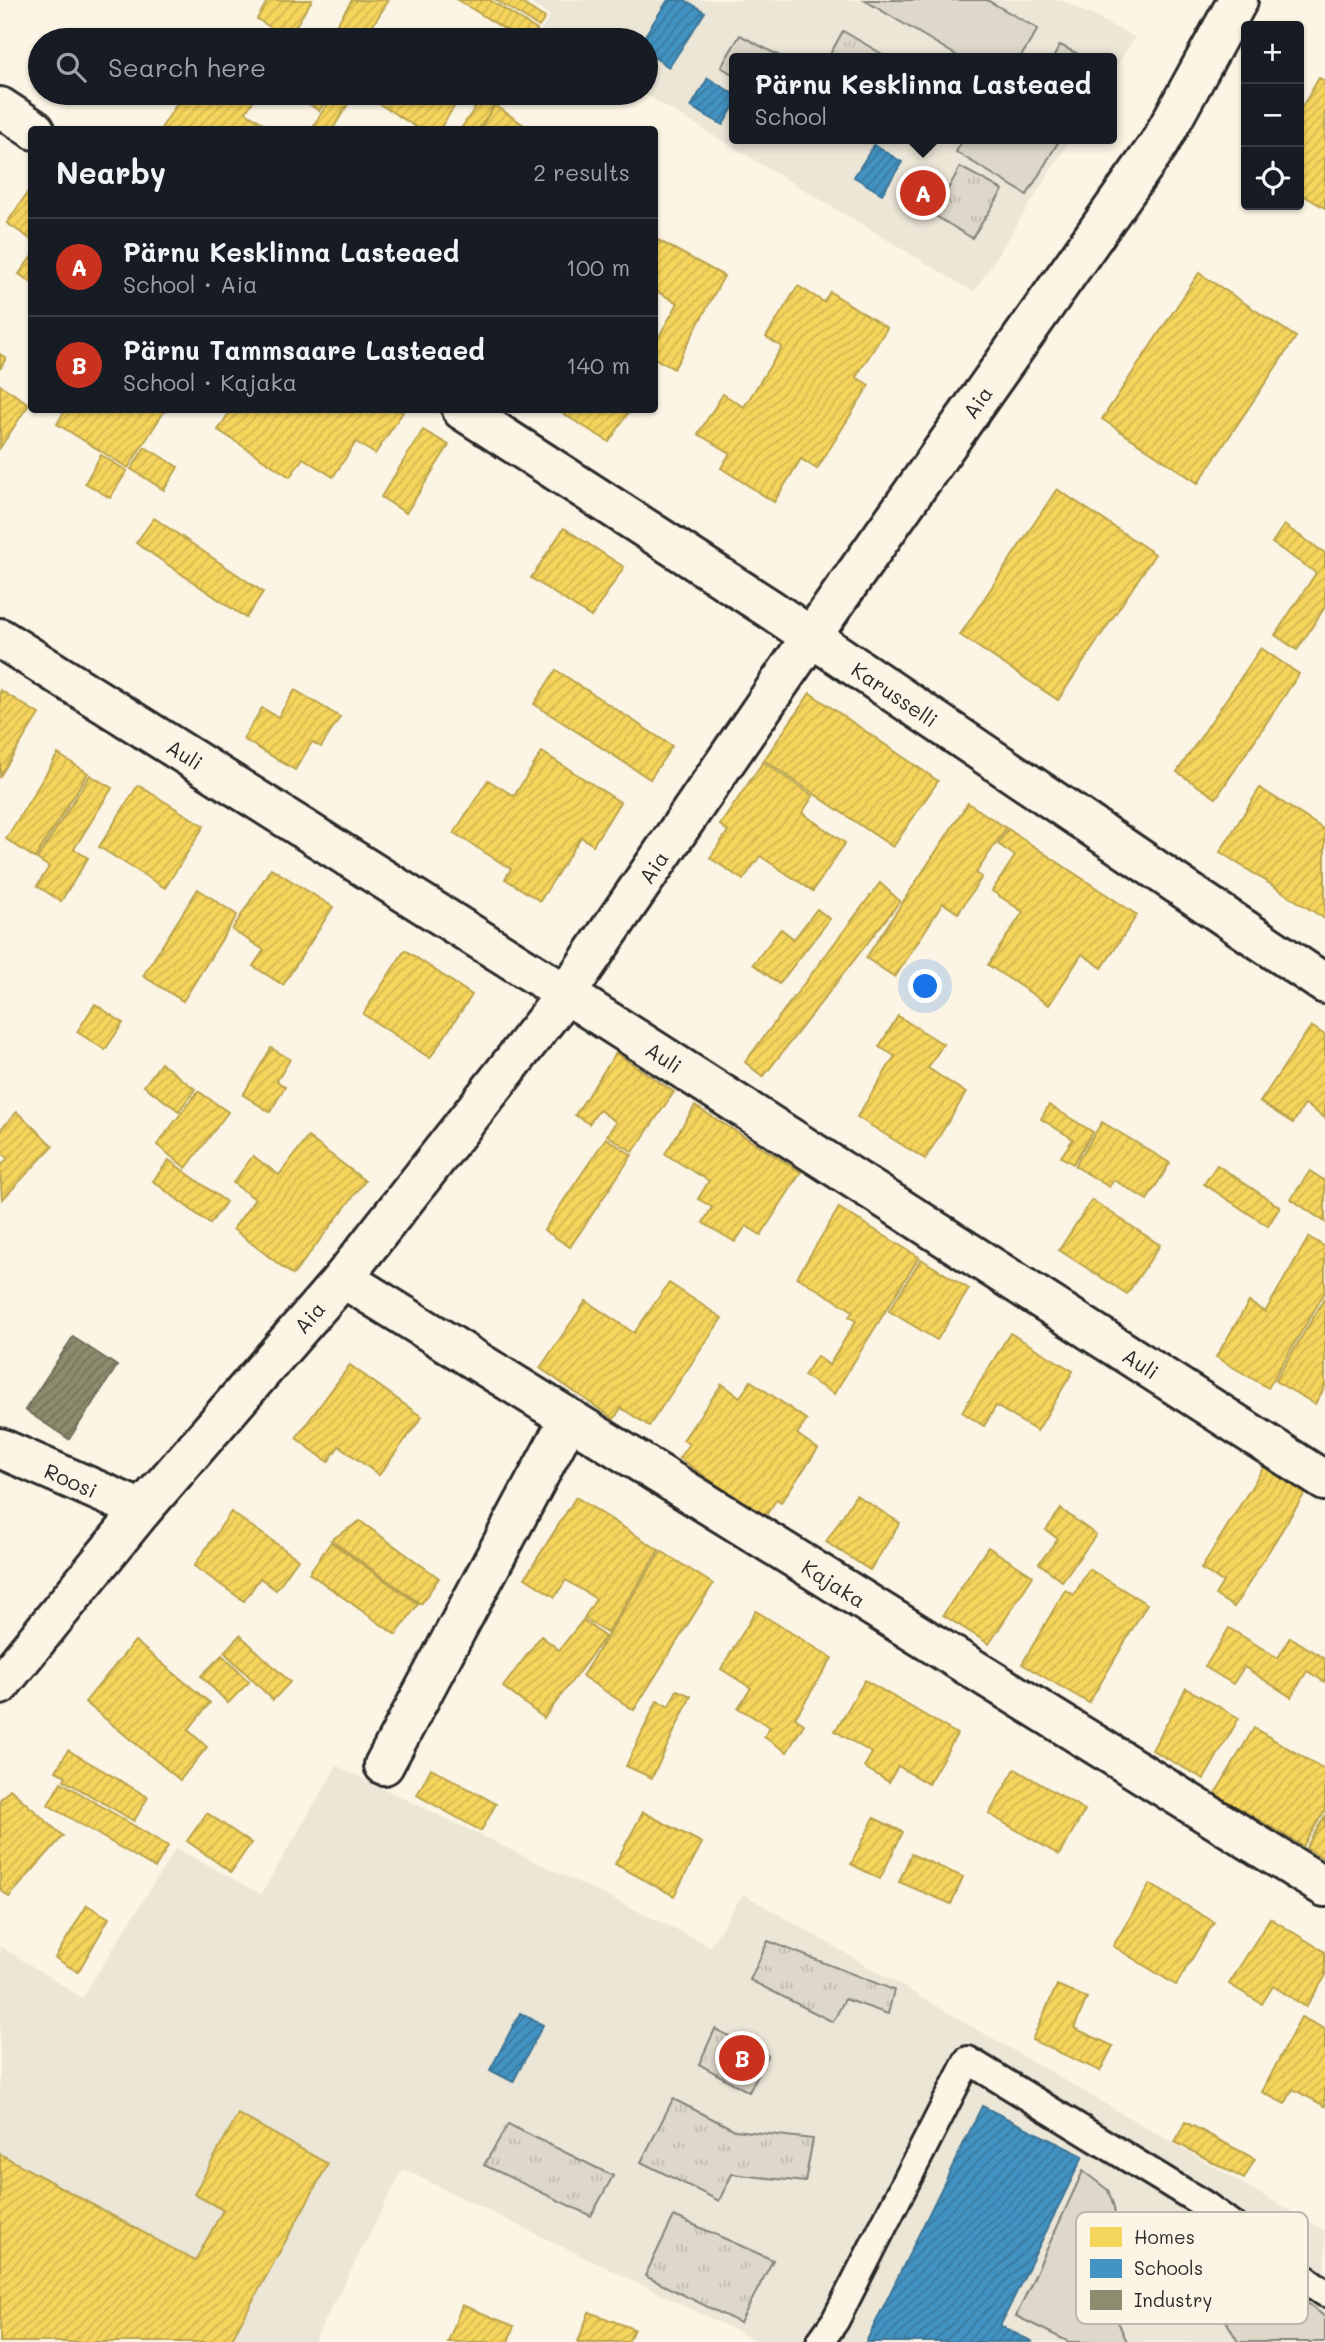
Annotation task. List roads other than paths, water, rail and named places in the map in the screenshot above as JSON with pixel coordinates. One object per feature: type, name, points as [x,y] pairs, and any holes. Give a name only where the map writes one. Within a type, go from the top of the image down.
[{"type":"street","name":"Aia","points":[[0,1685],[142,1510],[343,1278],[566,994],[811,637],[1159,144],[1238,0]]},
{"type":"street","points":[[0,107],[29,126]]},
{"type":"street","name":"Karusselli","points":[[467,413],[811,637],[1325,984]]},
{"type":"street","name":"Auli","points":[[0,638],[566,994],[1325,1481]]},
{"type":"street","name":"Kajaka","points":[[343,1278],[1325,1887]]},
{"type":"street","points":[[384,1765],[569,1419]]},
{"type":"street","name":"Roosi","points":[[0,1448],[142,1510]]},
{"type":"lane","points":[[820,2342],[835,2321],[968,2060],[1215,2212]]},
{"type":"lane","points":[[1308,2281],[1325,2293]]},
{"type":"place","name":"Pärnu Kesklinna Lasteaed","points":[[923,193]]},
{"type":"place","name":"Pärnu Tammsaare Lasteaed","points":[[742,2058]]}]
